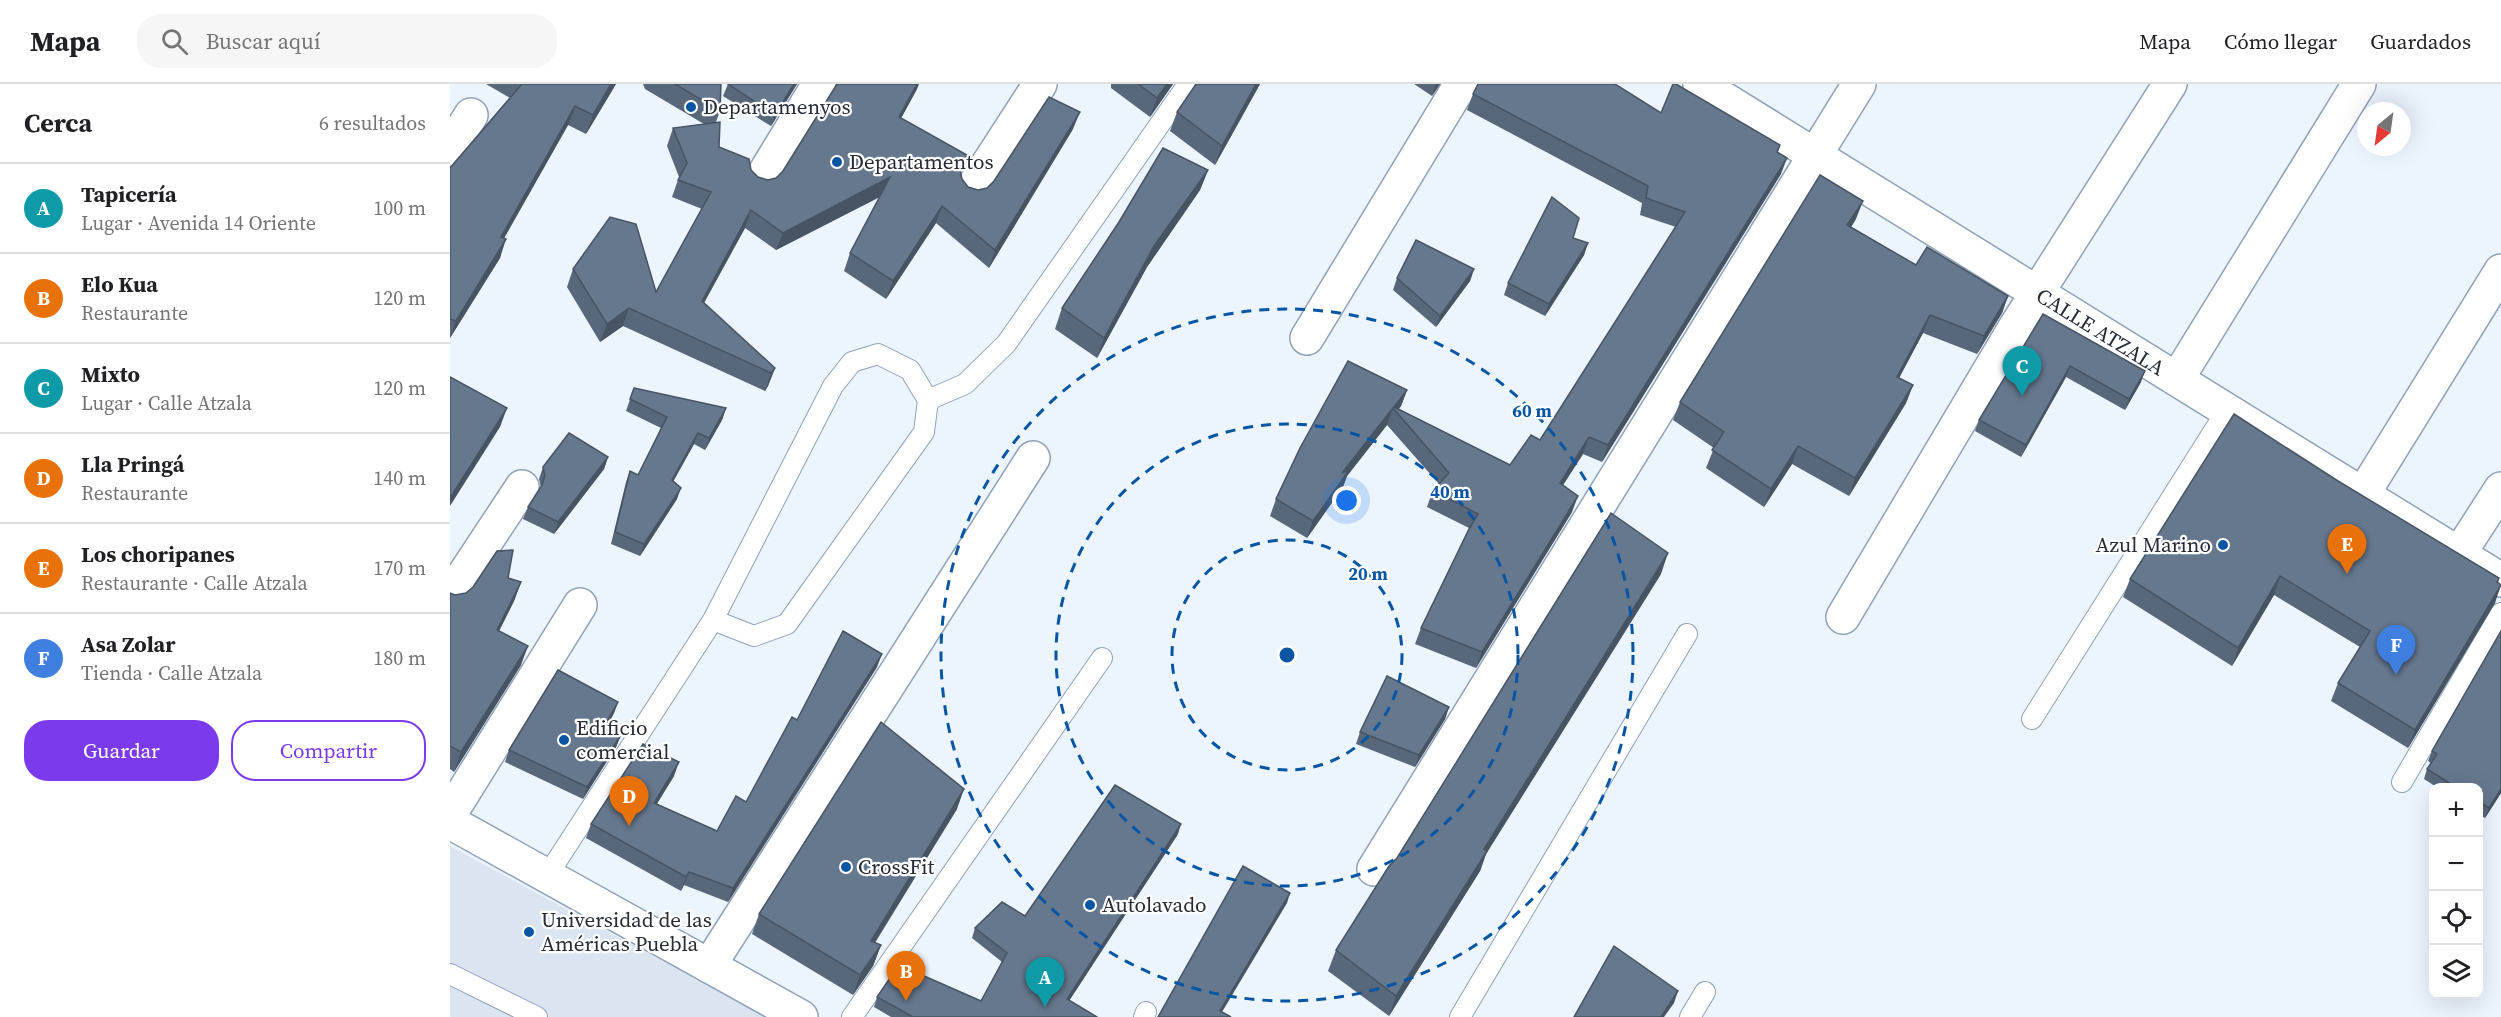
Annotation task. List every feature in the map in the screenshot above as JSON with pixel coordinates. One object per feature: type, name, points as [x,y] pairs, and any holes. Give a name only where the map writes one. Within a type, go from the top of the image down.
[{"type":"street","points":[[761,179],[819,84]]},
{"type":"street","points":[[972,189],[1040,84]]},
{"type":"street","points":[[1307,338],[1461,84]]},
{"type":"street","name":"CALLE ATZALA","points":[[1700,84],[2501,580]]},
{"type":"street","points":[[1374,869],[1859,84]]},
{"type":"street","points":[[1843,616],[2037,293],[2170,84]]},
{"type":"street","points":[[2177,379],[2359,84]]},
{"type":"street","points":[[450,149],[471,115]]},
{"type":"street","points":[[2363,494],[2501,272]]},
{"type":"street","points":[[709,966],[1033,458]]},
{"type":"street","points":[[450,596],[522,487]]},
{"type":"street","points":[[2460,554],[2501,489]]},
{"type":"street","points":[[450,814],[580,605]]},
{"type":"street","points":[[450,822],[801,1017]]},
{"type":"lane","points":[[928,400],[966,384],[1006,344],[1188,84]]},
{"type":"lane","points":[[547,876],[713,620],[828,396],[852,362],[878,354],[910,370],[928,400],[924,432],[787,624],[754,636],[713,620]]},
{"type":"lane","points":[[2032,719],[2228,410]]},
{"type":"lane","points":[[2402,782],[2501,613]]},
{"type":"lane","points":[[1460,1017],[1687,634]]},
{"type":"lane","points":[[852,1017],[1102,658]]},
{"type":"lane","points":[[455,983],[537,1017]]},
{"type":"lane","points":[[1690,1017],[1705,992]]},
{"type":"shaded area","name":"Universidad de las Américas Puebla","points":[[450,846],[766,1017],[450,1017]]},
{"type":"building","points":[[522,84],[611,84],[593,115],[575,106],[501,237],[506,239],[456,321],[450,319],[450,168]]},
{"type":"building","points":[[675,84],[721,84],[720,111]]},
{"type":"building","points":[[728,84],[794,84],[775,115]]},
{"type":"building","points":[[837,84],[917,84],[899,117],[967,155],[960,170],[962,179],[968,187],[978,190],[987,188],[994,181],[1049,97],[1080,112],[995,250],[942,206],[893,281],[850,253],[890,177],[783,233],[751,210],[702,301],[775,368],[771,373],[629,308],[607,324],[573,269],[610,217],[636,224],[656,292],[711,192],[678,180],[687,163],[673,128],[720,122],[719,147],[749,159],[751,170],[758,177],[768,180],[776,178],[783,171]]},
{"type":"building","points":[[1138,84],[1167,84],[1157,98]]},
{"type":"building","points":[[1196,84],[1256,84],[1222,146],[1177,112]]},
{"type":"building","points":[[1478,84],[1615,84],[1661,113],[1673,84],[1676,84],[1780,145],[1777,152],[1787,158],[1608,445],[1589,437],[1560,483],[1578,496],[1482,652],[1421,628],[1478,514],[1433,490],[1449,473],[1393,408],[1342,473],[1349,470],[1313,521],[1276,499],[1300,448],[1348,361],[1407,390],[1394,407],[1510,465],[1531,435],[1540,440],[1685,212],[1646,198],[1648,186],[1473,94]]},
{"type":"building","points":[[1163,148],[1208,170],[1154,246],[1104,338],[1062,308],[1119,222]]},
{"type":"building","points":[[1820,175],[1863,201],[1847,225],[1916,265],[1927,247],[2008,296],[1984,336],[1930,315],[1897,377],[1913,385],[1855,478],[1798,446],[1771,489],[1712,450],[1724,432],[1680,402]]},
{"type":"building","points":[[1552,197],[1579,218],[1573,238],[1588,243],[1549,304],[1508,283]]},
{"type":"building","points":[[1416,240],[1474,269],[1440,316],[1397,278]]},
{"type":"building","points":[[2043,314],[2145,371],[2129,399],[2070,366],[2026,445],[1979,420]]},
{"type":"building","points":[[450,377],[507,408],[450,498]]},
{"type":"building","points":[[634,388],[726,408],[709,438],[698,433],[672,480],[681,488],[644,544],[615,532],[630,471],[638,475],[667,417],[630,399]]},
{"type":"building","points":[[2234,414],[2338,481],[2499,578],[2497,582],[2501,585],[2415,730],[2338,683],[2370,631],[2280,576],[2238,648],[2130,579]]},
{"type":"building","points":[[569,433],[608,457],[558,522],[528,507],[542,485],[545,476],[543,467]]},
{"type":"building","points":[[1611,513],[1668,553],[1484,849],[1487,851],[1396,996],[1336,950],[1389,866],[1397,858]]},
{"type":"building","points":[[513,550],[508,578],[521,582],[497,630],[528,646],[461,752],[450,746],[450,593],[455,595],[466,593],[473,587],[497,551]]},
{"type":"building","points":[[843,631],[882,654],[733,888],[689,872],[686,877],[591,824],[643,744],[679,762],[654,803],[717,831],[736,796],[746,802],[792,717],[797,720]]},
{"type":"building","points":[[2501,631],[2501,789],[2489,808],[2483,804],[2483,783],[2449,783],[2427,769],[2437,754],[2432,751]]},
{"type":"building","name":"Edificio comercial","points":[[558,670],[618,702],[604,727],[621,735],[587,787],[509,750]]},
{"type":"building","points":[[1387,676],[1449,707],[1419,755],[1360,732]]},
{"type":"building","name":"CrossFit","points":[[881,722],[964,789],[871,941],[881,945],[860,975],[759,914]]},
{"type":"building","name":"Autolavado","points":[[1115,785],[1181,824],[1067,999],[1097,1017],[913,1017],[877,997],[899,965],[981,1001],[1007,953],[975,928],[1002,902],[1025,916]]},
{"type":"building","points":[[1243,866],[1290,893],[1220,1011],[1231,1017],[1158,1017]]},
{"type":"building","points":[[1614,946],[1678,991],[1661,1017],[1574,1017]]},
{"type":"place","name":"Departamenyos","points":[[691,107]]},
{"type":"place","name":"Departamentos","points":[[837,162]]},
{"type":"place","name":"Mixto","points":[[2022,396]]},
{"type":"place","name":"Azul Marino","points":[[2223,545]]},
{"type":"place","name":"Los choripanes","points":[[2347,574]]},
{"type":"place","name":"Asa Zolar","points":[[2396,675]]},
{"type":"place","name":"Edificio comercial","points":[[564,740]]},
{"type":"place","name":"Lla Pringá","points":[[629,826]]},
{"type":"place","name":"CrossFit","points":[[846,867]]},
{"type":"place","name":"Autolavado","points":[[1090,905]]},
{"type":"place","name":"Universidad de las Américas Puebla","points":[[529,932]]},
{"type":"place","name":"Elo Kua","points":[[906,1001]]},
{"type":"place","name":"Tapicería","points":[[1045,1007]]}]
